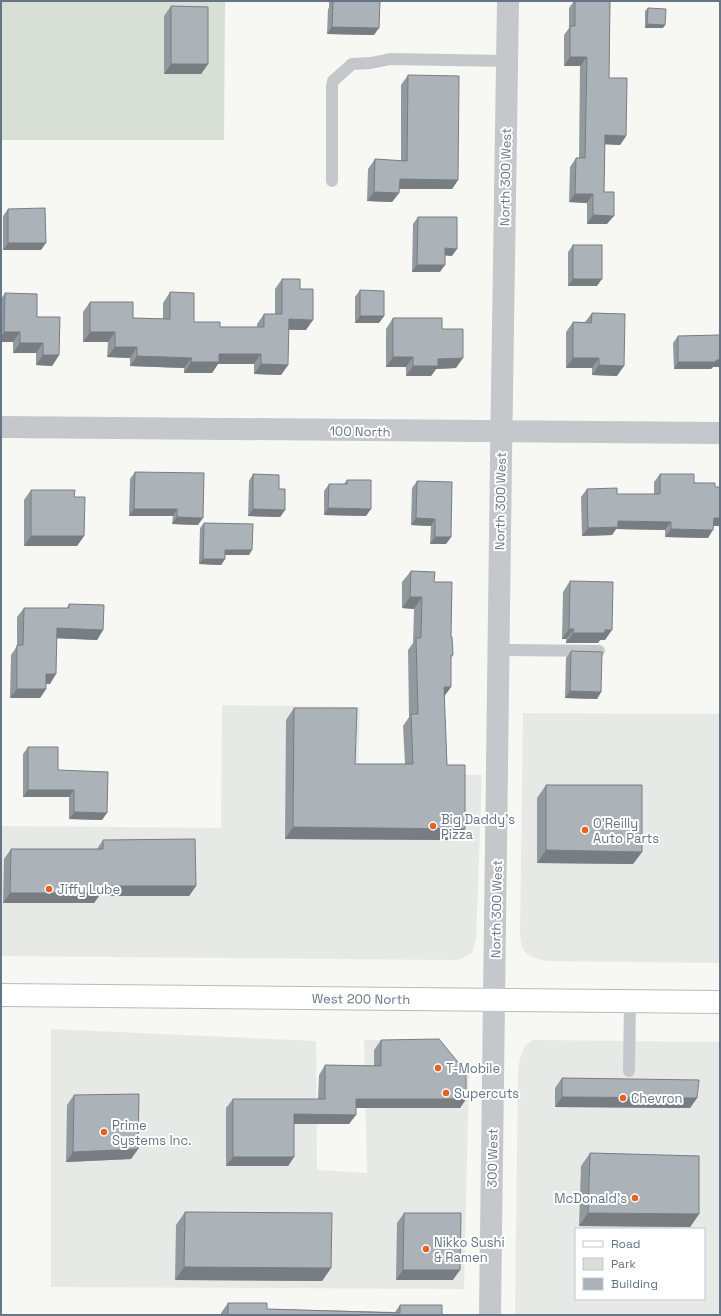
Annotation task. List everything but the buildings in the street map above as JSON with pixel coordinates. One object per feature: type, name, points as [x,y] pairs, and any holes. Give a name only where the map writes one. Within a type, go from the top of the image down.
[{"type":"main road","name":"West 200 North","points":[[1,995],[720,1002]]},
{"type":"street","name":"North 300 West","points":[[494,1000],[508,1]]},
{"type":"street","name":"100 North","points":[[1,428],[720,433]]},
{"type":"street","name":"300 West","points":[[490,1315],[494,1000]]},
{"type":"lane","points":[[332,181],[332,87],[334,82],[352,64],[371,63],[390,59],[508,61]]},
{"type":"lane","points":[[499,650],[599,651]]},
{"type":"lane","points":[[629,1071],[630,1001]]},
{"type":"shaded area","points":[[222,705],[360,707],[358,773],[482,775],[476,939],[472,953],[456,960],[1,956],[1,826],[221,828]]},
{"type":"shaded area","points":[[523,713],[720,714],[720,963],[547,961],[532,957],[526,953],[522,947],[520,936]]},
{"type":"shaded area","points":[[51,1029],[316,1041],[317,1170],[367,1173],[364,1040],[433,1040],[469,1074],[464,1289],[51,1287]]},
{"type":"shaded area","points":[[533,1040],[720,1042],[720,1315],[515,1315],[518,1072],[523,1049]]},
{"type":"green space","points":[[1,1],[225,1],[224,140],[1,140]]},
{"type":"place","name":"Big Daddy's Pizza","points":[[433,826]]},
{"type":"place","name":"O'Reilly Auto Parts","points":[[585,830]]},
{"type":"place","name":"Jiffy Lube","points":[[49,889]]},
{"type":"place","name":"T-Mobile","points":[[438,1068]]},
{"type":"place","name":"Supercuts","points":[[446,1093]]},
{"type":"place","name":"Chevron","points":[[623,1098]]},
{"type":"place","name":"Prime Systems Inc.","points":[[104,1132]]},
{"type":"place","name":"McDonald's","points":[[635,1198]]},
{"type":"place","name":"Nikko Sushi & Ramen","points":[[426,1249]]}]
